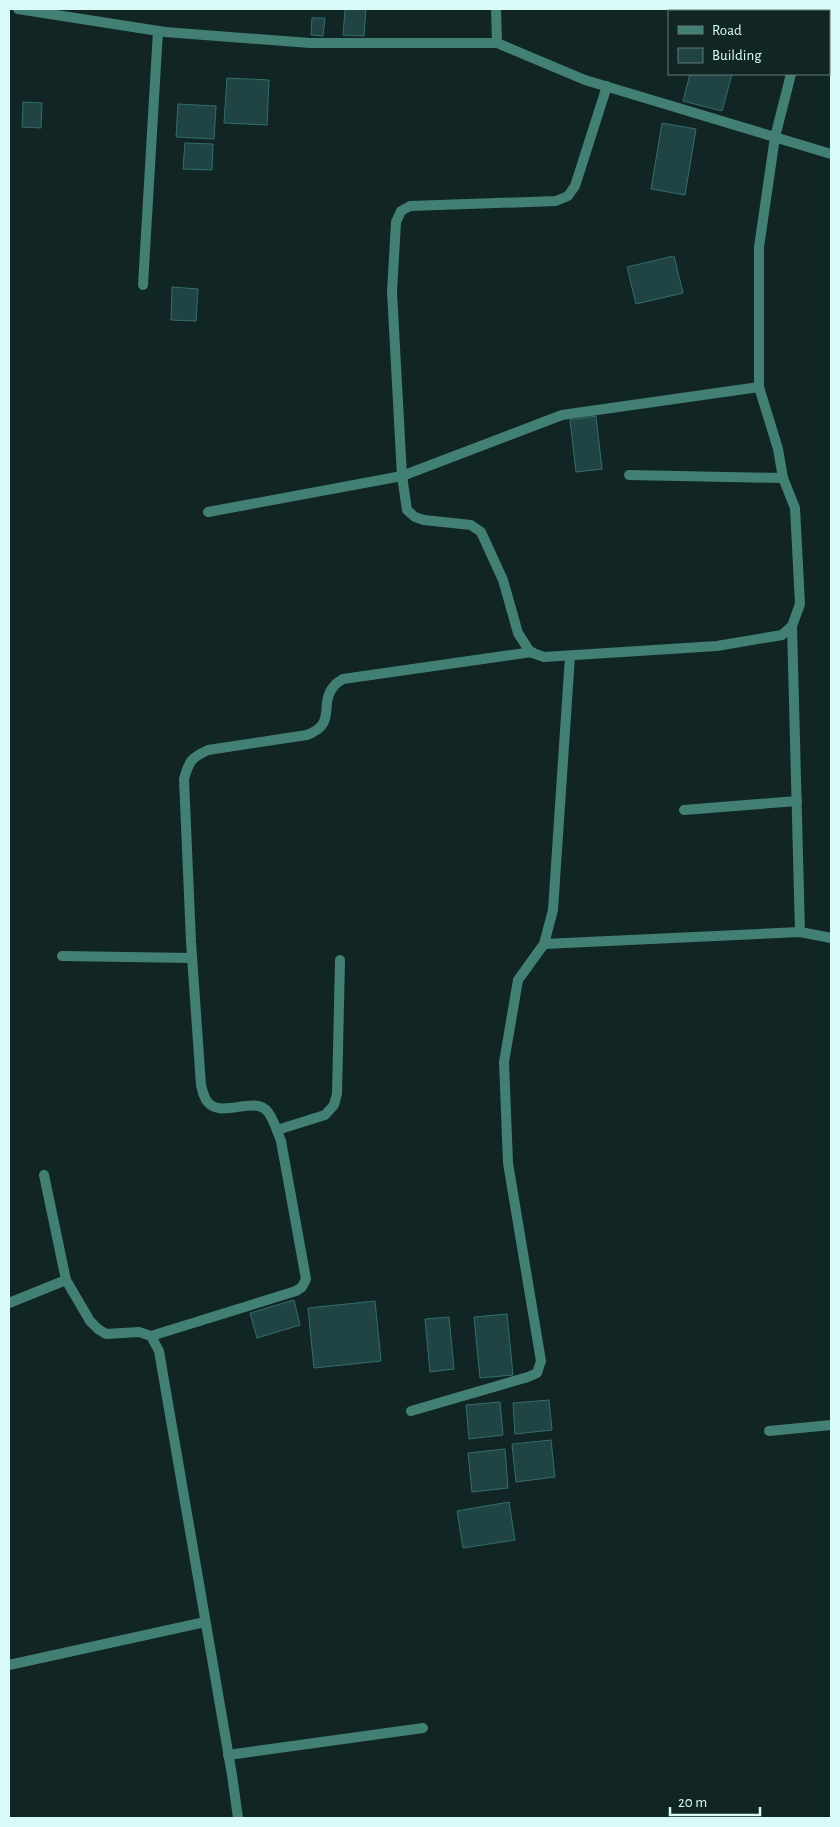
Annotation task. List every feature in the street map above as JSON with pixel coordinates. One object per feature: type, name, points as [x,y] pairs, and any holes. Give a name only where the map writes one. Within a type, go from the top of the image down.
[{"type":"street","points":[[18,9],[158,31],[310,43],[497,43],[585,80],[831,154]]},
{"type":"street","points":[[496,9],[497,43]]},
{"type":"street","points":[[143,285],[158,31]]},
{"type":"street","points":[[791,75],[775,137],[758,246],[759,387],[778,449],[783,478],[795,508],[800,604],[792,626],[800,932]]},
{"type":"street","points":[[532,652],[518,633],[503,580],[481,532],[471,525],[424,520],[415,517],[407,510],[402,476],[392,292],[396,222],[401,212],[410,206],[556,201],[568,196],[575,186],[607,86]]},
{"type":"street","points":[[208,512],[402,476],[562,415],[759,387]]},
{"type":"street","points":[[629,475],[783,478]]},
{"type":"street","points":[[44,1175],[66,1280],[90,1321],[106,1334],[139,1332],[150,1336],[296,1291],[302,1287],[306,1279],[281,1141],[268,1111],[259,1106],[221,1108],[212,1106],[206,1100],[200,1085],[184,779],[188,766],[194,756],[208,750],[307,735],[318,731],[325,723],[329,695],[333,687],[343,679],[532,652],[544,657],[718,646],[782,635],[792,626]]},
{"type":"street","points":[[411,1410],[528,1377],[537,1373],[541,1361],[508,1163],[504,1062],[518,980],[544,944],[553,910],[570,656]]},
{"type":"street","points":[[684,810],[797,801]]},
{"type":"street","points":[[544,944],[800,932],[831,938]]},
{"type":"street","points":[[62,956],[192,958]]},
{"type":"street","points":[[277,1130],[325,1115],[334,1105],[337,1094],[340,960]]},
{"type":"street","points":[[9,1303],[66,1280]]},
{"type":"street","points":[[150,1336],[159,1351],[238,1818]]},
{"type":"street","points":[[769,1431],[831,1426]]},
{"type":"street","points":[[9,1665],[205,1622]]},
{"type":"street","points":[[228,1755],[423,1728]]},
{"type":"building","points":[[345,9],[366,9],[364,36],[343,35]]},
{"type":"building","points":[[831,9],[831,53],[830,10],[824,10]]},
{"type":"building","points":[[312,18],[325,18],[323,36],[311,35]]},
{"type":"building","points":[[690,75],[732,75],[722,111],[683,101]]},
{"type":"building","points":[[227,78],[269,80],[267,125],[224,123]]},
{"type":"building","points":[[23,102],[42,103],[41,128],[22,127]]},
{"type":"building","points":[[178,104],[216,106],[214,139],[176,137]]},
{"type":"building","points":[[662,123],[696,129],[685,195],[651,189]]},
{"type":"building","points":[[185,143],[213,144],[212,170],[183,169]]},
{"type":"building","points":[[674,256],[683,293],[636,304],[627,267]]},
{"type":"building","points":[[172,287],[198,289],[196,321],[171,320]]},
{"type":"building","points":[[596,416],[602,469],[576,472],[570,420]]},
{"type":"building","points":[[294,1300],[300,1325],[257,1338],[250,1313]]},
{"type":"building","points":[[375,1301],[381,1361],[314,1368],[308,1308]]},
{"type":"building","points":[[507,1314],[513,1375],[480,1378],[474,1317]]},
{"type":"building","points":[[449,1317],[454,1369],[430,1372],[425,1319]]},
{"type":"building","points":[[549,1400],[552,1430],[515,1434],[513,1403]]},
{"type":"building","points":[[500,1402],[503,1435],[469,1439],[466,1405]]},
{"type":"building","points":[[551,1440],[555,1477],[516,1482],[512,1444]]},
{"type":"building","points":[[505,1449],[508,1488],[472,1492],[468,1453]]},
{"type":"building","points":[[509,1502],[515,1540],[463,1548],[457,1511]]}]
